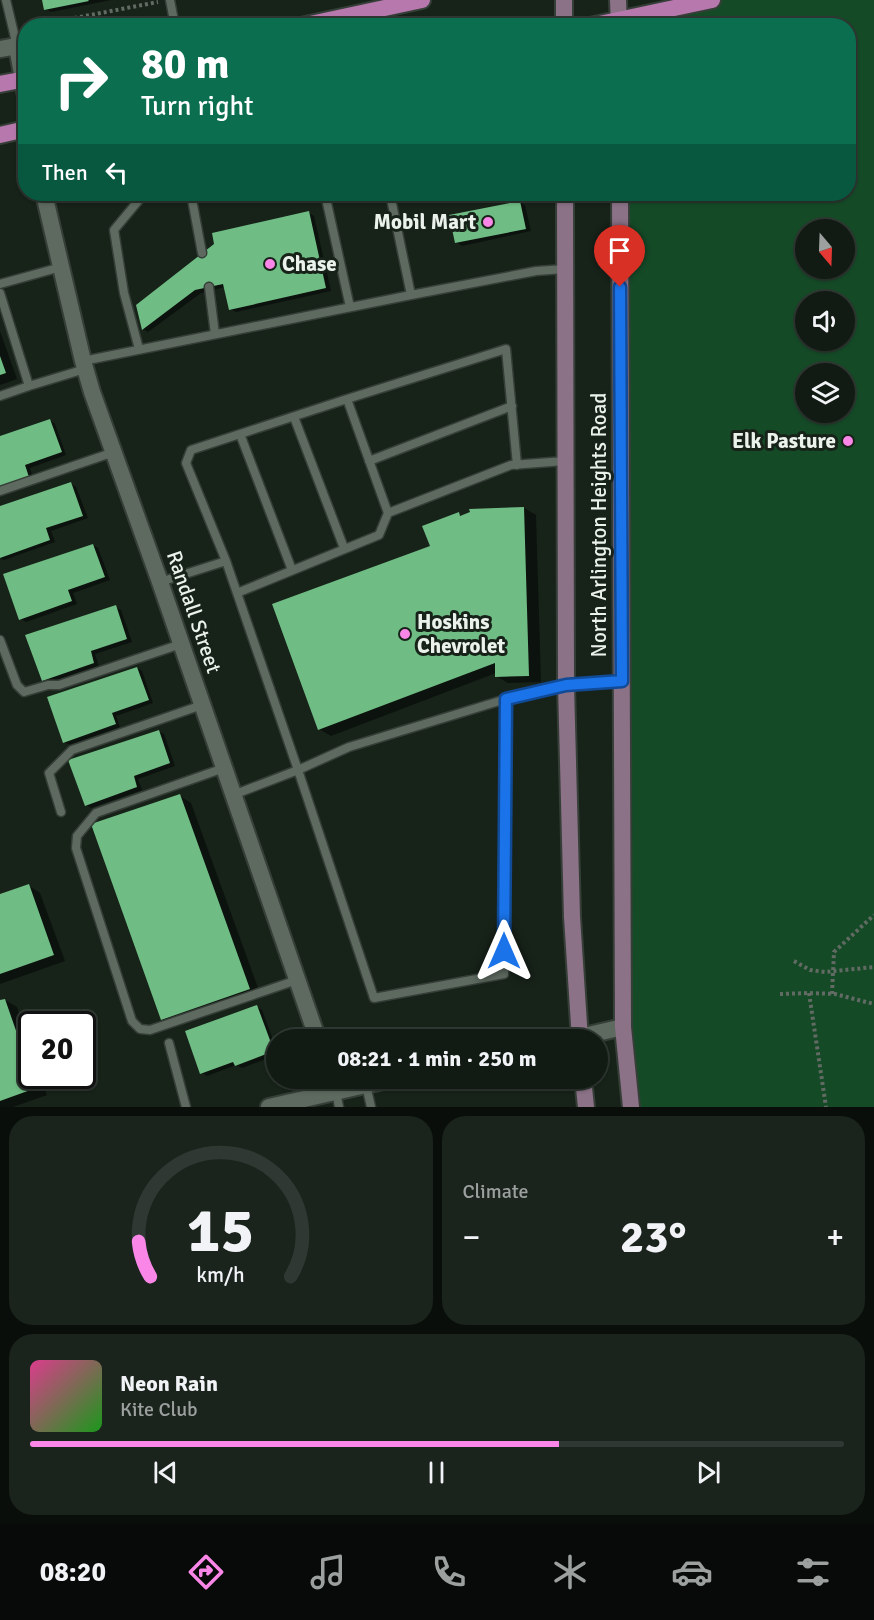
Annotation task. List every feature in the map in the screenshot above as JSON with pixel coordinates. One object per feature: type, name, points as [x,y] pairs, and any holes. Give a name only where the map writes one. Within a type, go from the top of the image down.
[{"type":"main road","points":[[338,18],[422,0]]},
{"type":"main road","points":[[564,0],[564,18]]},
{"type":"main road","points":[[618,0],[619,18]]},
{"type":"main road","points":[[636,18],[712,0]]},
{"type":"main road","points":[[0,84],[18,85]]},
{"type":"main road","points":[[0,135],[18,131]]},
{"type":"main road","name":"North Arlington Heights Road","points":[[565,201],[566,685],[575,1029]]},
{"type":"main road","name":"North Arlington Heights Road","points":[[620,201],[623,1027],[631,1107]]},
{"type":"main road","points":[[584,1089],[586,1107]]},
{"type":"street","points":[[8,48],[18,70]]},
{"type":"street","name":"Randall Street","points":[[46,201],[84,365],[314,1029]]},
{"type":"street","points":[[608,1031],[623,1027]]},
{"type":"street","points":[[273,1107],[350,1089]]},
{"type":"lane","points":[[6,0],[8,48]]},
{"type":"lane","points":[[170,0],[173,18]]},
{"type":"lane","points":[[138,201],[114,230],[124,292],[139,349]]},
{"type":"lane","points":[[192,201],[202,253]]},
{"type":"lane","points":[[327,201],[350,307]]},
{"type":"lane","points":[[391,201],[411,294]]},
{"type":"lane","points":[[0,284],[61,267]]},
{"type":"lane","points":[[0,396],[84,365],[139,349],[411,294],[536,271],[565,269]]},
{"type":"lane","points":[[209,287],[215,334]]},
{"type":"lane","points":[[0,293],[29,386]]},
{"type":"lane","points":[[506,699],[504,974],[374,998],[226,561],[186,463],[191,450],[506,348],[517,465]]},
{"type":"lane","points":[[237,593],[379,534],[388,513],[347,399]]},
{"type":"lane","points":[[369,461],[512,406]]},
{"type":"lane","points":[[294,417],[344,548]]},
{"type":"lane","points":[[240,434],[292,570]]},
{"type":"lane","points":[[0,491],[114,452]]},
{"type":"lane","points":[[388,513],[511,465],[565,461]]},
{"type":"lane","points":[[160,582],[226,561]]},
{"type":"lane","points":[[0,640],[19,690],[24,692],[48,684],[58,685],[181,644]]},
{"type":"lane","points":[[233,795],[349,747],[506,699],[566,685],[622,681]]},
{"type":"lane","points":[[61,812],[49,773],[72,750],[202,705]]},
{"type":"lane","points":[[224,768],[96,813],[76,837],[75,848],[132,1020],[140,1029],[150,1030],[297,980]]},
{"type":"lane","points":[[169,1043],[186,1107]]},
{"type":"lane","points":[[367,1089],[371,1107]]},
{"type":"path","points":[[75,18],[170,0]]},
{"type":"path","points":[[832,994],[832,956],[836,949],[874,915]]},
{"type":"path","points":[[794,961],[810,970],[832,972],[874,967]]},
{"type":"path","points":[[809,993],[826,1107]]},
{"type":"path","points":[[780,994],[832,994],[874,1004]]},
{"type":"green space","points":[[712,0],[874,0],[874,1107],[634,1107],[630,1046],[625,201],[856,201],[856,18],[648,18]]},
{"type":"building","points":[[42,0],[88,0],[89,1],[44,10]]},
{"type":"building","name":"Mobil Mart","points":[[520,201],[526,229],[455,243],[449,215]]},
{"type":"building","name":"Chase","points":[[309,211],[326,288],[229,310],[223,284],[195,290],[142,330],[136,305],[214,244],[212,233]]},
{"type":"building","points":[[0,356],[6,373],[0,375]]},
{"type":"building","points":[[50,419],[62,452],[25,465],[29,477],[0,487],[0,436]]},
{"type":"building","points":[[71,482],[83,516],[46,528],[50,540],[0,558],[0,506]]},
{"type":"building","name":"Hoskins Chevrolet","points":[[524,507],[529,676],[495,677],[495,663],[318,730],[272,604],[430,546],[422,526],[459,512],[460,516],[470,512],[469,509]]},
{"type":"building","points":[[93,544],[105,577],[68,590],[72,601],[19,620],[3,574]]},
{"type":"building","points":[[116,605],[127,639],[91,651],[94,663],[42,681],[25,635]]},
{"type":"building","points":[[137,667],[149,700],[112,713],[116,724],[63,743],[47,697]]},
{"type":"building","points":[[159,730],[170,763],[134,776],[137,787],[85,806],[68,760]]},
{"type":"building","points":[[180,794],[250,989],[161,1020],[91,824]]},
{"type":"building","points":[[29,884],[54,955],[0,974],[0,894]]},
{"type":"building","points":[[5,999],[18,1036],[18,1089],[33,1089],[0,1101],[0,1000]]},
{"type":"building","points":[[257,1005],[266,1029],[266,1054],[235,1066],[233,1062],[200,1074],[185,1031]]},
{"type":"place","name":"Mobil Mart","points":[[488,222]]},
{"type":"place","name":"Chase","points":[[270,264]]},
{"type":"place","name":"Elk Pasture","points":[[848,441]]},
{"type":"place","name":"Hoskins Chevrolet","points":[[405,634]]},
{"type":"route","points":[[504,951],[506,699],[566,685],[622,681],[620,287]]}]
